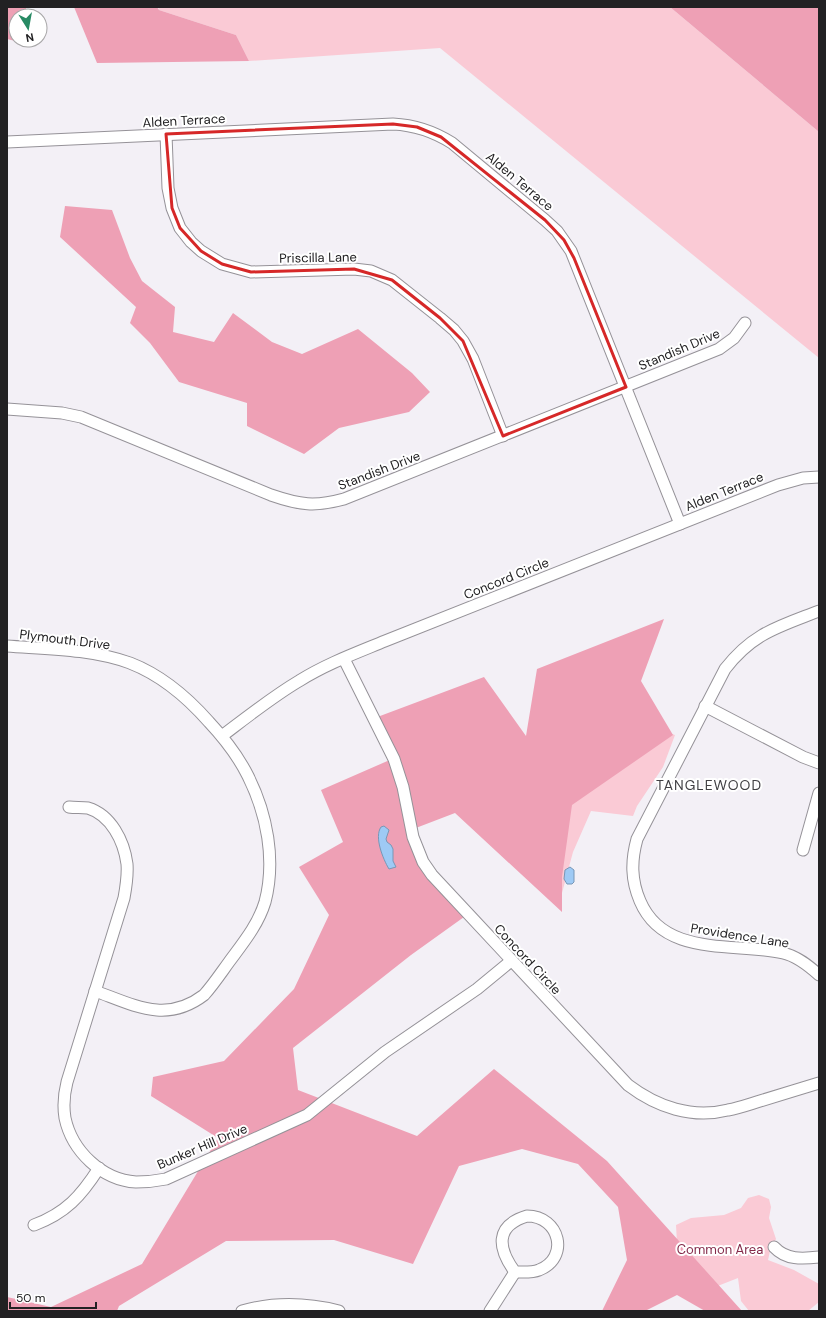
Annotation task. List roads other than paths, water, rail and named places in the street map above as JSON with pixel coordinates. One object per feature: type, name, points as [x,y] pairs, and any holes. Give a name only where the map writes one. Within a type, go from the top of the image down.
[{"type":"street","name":"Alden Terrace","points":[[7,142],[394,124],[416,127],[441,137],[452,143],[545,220],[564,240],[574,258],[680,524],[778,485],[803,478],[819,477]]},
{"type":"street","name":"Priscilla Lane","points":[[166,134],[168,188],[172,208],[180,228],[191,242],[201,251],[222,264],[251,272],[354,269],[371,272],[392,280],[454,330],[463,341],[473,359],[503,436]]},
{"type":"street","name":"Standish Drive","points":[[7,408],[62,413],[81,417],[271,495],[294,503],[315,505],[344,499],[719,350],[734,338],[745,323]]},
{"type":"street","name":"Concord Circle","points":[[222,736],[272,698],[321,668],[680,524]]},
{"type":"street","points":[[819,611],[770,630],[749,644],[725,669],[705,706],[803,757],[819,762]]},
{"type":"street","name":"Plymouth Drive","points":[[7,646],[89,653],[109,657],[130,663],[157,677],[177,690],[197,708],[222,736],[239,760],[258,799],[266,827],[270,853],[269,880],[265,902],[253,929],[209,990],[194,1003],[183,1008],[163,1011],[147,1008],[99,992]]},
{"type":"street","name":"Concord Circle","points":[[344,659],[394,759],[403,787],[413,837],[423,862],[432,875],[621,1078],[640,1094],[663,1105],[689,1112],[714,1113],[819,1083]]},
{"type":"street","name":"Providence Lane","points":[[705,706],[637,839],[632,871],[636,892],[641,904],[652,919],[663,929],[683,940],[699,944],[784,953],[810,966],[819,975]]},
{"type":"street","points":[[803,850],[819,793]]},
{"type":"street","name":"Bunker Hill Drive","points":[[69,807],[87,808],[99,813],[109,821],[125,854],[127,866],[124,898],[99,992],[67,1082],[64,1106],[65,1118],[75,1144],[86,1157],[108,1174],[128,1181],[151,1182],[166,1179],[297,1120],[315,1110],[385,1052],[477,989],[511,961]]},
{"type":"street","points":[[34,1225],[49,1219],[71,1203],[88,1185],[99,1168]]},
{"type":"street","points":[[526,1216],[540,1218],[553,1228],[558,1244],[556,1254],[552,1261],[539,1271],[515,1272],[503,1252],[502,1243],[504,1234],[509,1225],[517,1219],[526,1216]]},
{"type":"street","points":[[774,1247],[780,1253],[801,1259],[819,1258]]},
{"type":"street","points":[[490,1311],[515,1272]]},
{"type":"street","points":[[242,1311],[263,1306],[296,1304],[319,1306],[339,1311]]},
{"type":"water","points":[[384,826],[389,830],[386,839],[393,849],[393,861],[396,867],[389,869],[382,854],[378,836],[381,827]]},
{"type":"water","points":[[570,867],[574,870],[574,882],[572,884],[567,884],[564,879],[565,870]]},
{"type":"district","name":"TANGLEWOOD","points":[[709,785]]},
{"type":"park label","name":"Common Area","points":[[720,1249]]}]
